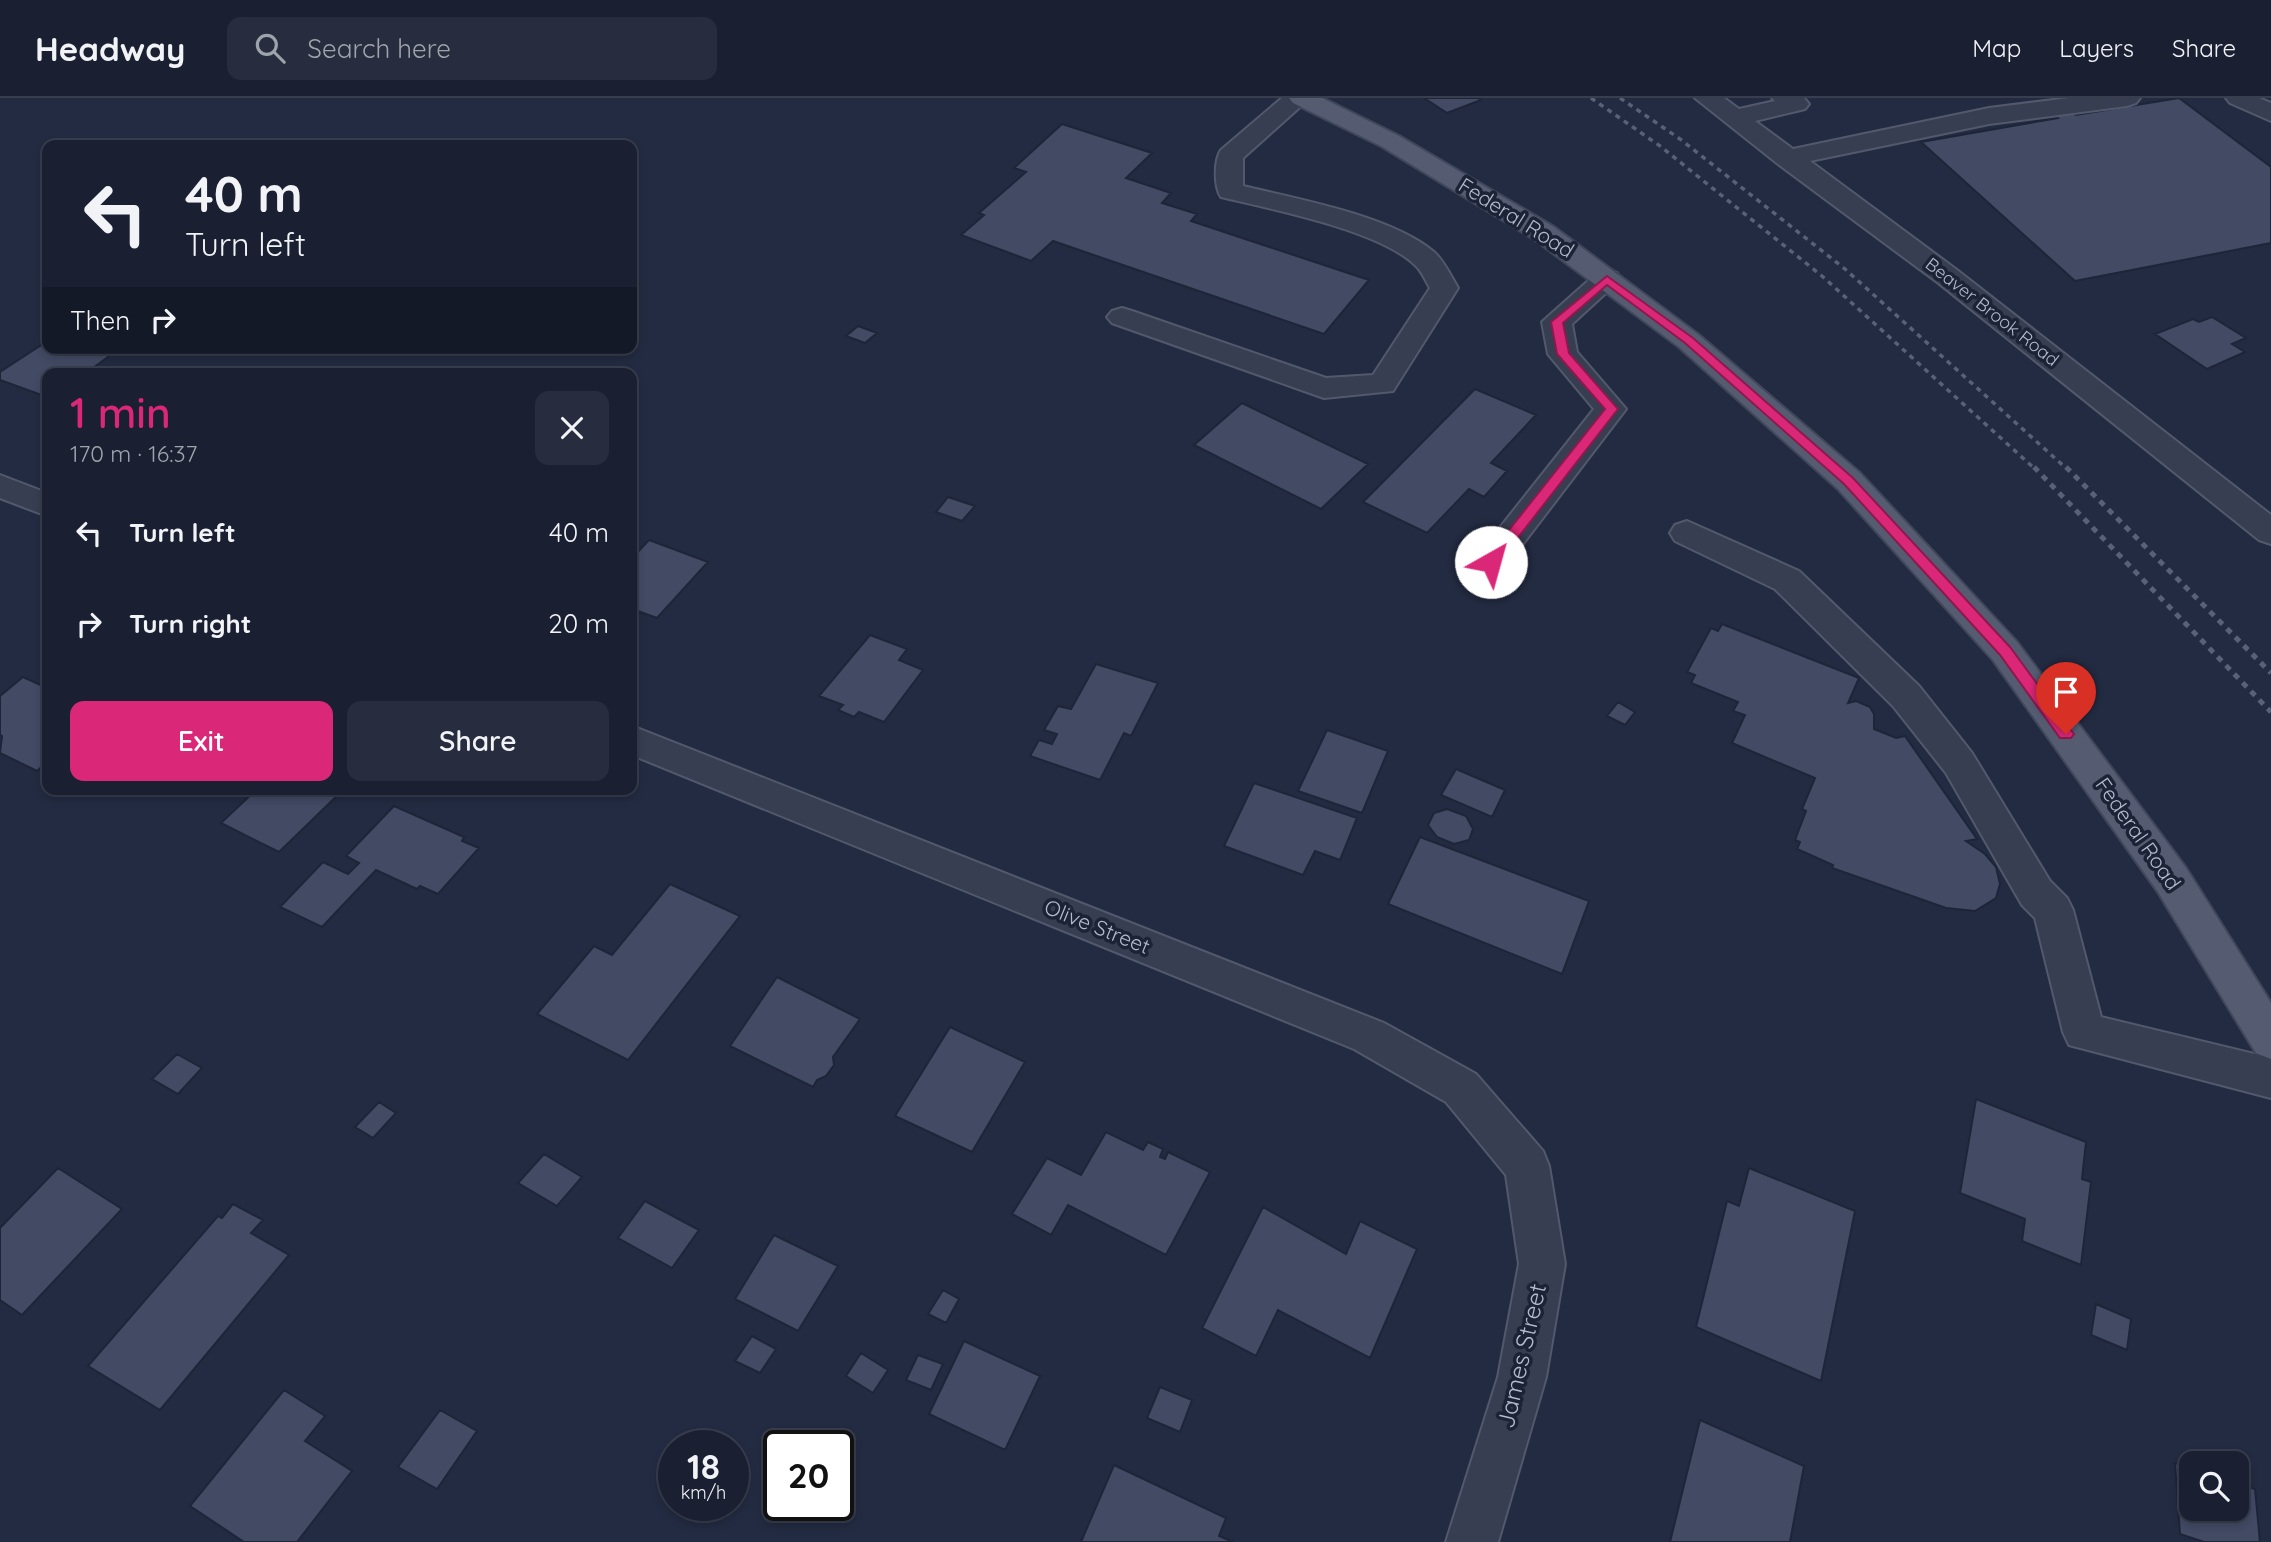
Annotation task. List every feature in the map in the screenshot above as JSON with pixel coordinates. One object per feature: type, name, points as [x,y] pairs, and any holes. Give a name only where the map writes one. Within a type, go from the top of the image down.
[{"type":"main road","name":"Federal Road","points":[[1300,98],[1390,141],[1544,233],[1689,341],[1849,481],[2005,651],[2172,880],[2271,1040]]},
{"type":"street","points":[[1122,317],[1324,388],[1382,384],[1444,288],[1424,258],[1388,238],[1300,208],[1230,191],[1230,156],[1300,98]]},
{"type":"street","name":"Beaver Brook Road","points":[[1708,98],[1947,276],[2271,532]]},
{"type":"street","points":[[1735,118],[1796,104],[1785,98]]},
{"type":"street","points":[[1787,158],[1989,116],[2127,98]]},
{"type":"street","points":[[2239,98],[2271,113]]},
{"type":"street","points":[[1491,562],[1612,409],[1563,354],[1557,322],[1607,279]]},
{"type":"street","points":[[0,486],[42,503]]},
{"type":"street","points":[[1687,533],[1787,580],[1857,646],[1921,715],[1959,763],[2036,893],[2053,910],[2084,1032],[2271,1078]]},
{"type":"street","name":"Olive Street","points":[[637,742],[1369,1036],[1461,1088],[1527,1166]]},
{"type":"street","name":"James Street","points":[[1472,1542],[1522,1377],[1542,1264],[1527,1166]]},
{"type":"building","points":[[1424,98],[1478,98],[1481,100],[1447,113]]},
{"type":"building","points":[[2179,98],[2271,167],[2271,243],[2075,281],[1921,142],[2058,118],[2055,115],[2072,112],[2076,115]]},
{"type":"building","points":[[1062,124],[1152,153],[1126,178],[1171,193],[1162,203],[1197,214],[1191,221],[1369,280],[1324,334],[1053,241],[1031,261],[961,235],[984,215],[979,213],[1026,172],[1014,168]]},
{"type":"building","points":[[2212,317],[2246,338],[2232,344],[2245,352],[2207,369],[2155,334],[2193,319],[2199,322]]},
{"type":"building","points":[[858,326],[877,333],[865,343],[846,336]]},
{"type":"building","points":[[42,345],[42,354],[112,354],[93,368],[42,368],[42,395],[0,380],[0,372]]},
{"type":"building","points":[[1475,389],[1536,415],[1491,463],[1507,471],[1484,497],[1469,489],[1427,533],[1363,502]]},
{"type":"building","points":[[1242,403],[1368,464],[1321,509],[1194,445]]},
{"type":"building","points":[[948,497],[975,506],[962,521],[936,512]]},
{"type":"building","points":[[649,540],[708,562],[657,618],[637,611],[637,553]]},
{"type":"building","points":[[1722,624],[1859,678],[1848,703],[1856,701],[1870,707],[1874,714],[1874,729],[1896,738],[1905,736],[1977,839],[1966,841],[1985,854],[1996,867],[2000,884],[1996,898],[1975,911],[1946,908],[1832,868],[1833,865],[1797,849],[1800,842],[1795,840],[1806,811],[1802,809],[1815,778],[1732,743],[1745,715],[1733,711],[1738,702],[1691,683],[1695,675],[1687,672],[1711,628],[1718,631]]},
{"type":"building","points":[[870,635],[907,649],[899,660],[923,670],[884,722],[859,712],[854,717],[838,710],[843,705],[819,696]]},
{"type":"building","points":[[1096,664],[1158,683],[1131,736],[1124,733],[1100,780],[1030,756],[1039,740],[1052,744],[1057,734],[1044,730],[1058,706],[1071,709]]},
{"type":"building","points":[[23,677],[42,686],[42,766],[37,771],[0,753],[0,696]]},
{"type":"building","points":[[1618,702],[1635,712],[1625,725],[1607,716]]},
{"type":"building","points":[[1327,730],[1388,751],[1362,813],[1298,791]]},
{"type":"building","points":[[1456,769],[1505,790],[1492,817],[1441,795]]},
{"type":"building","points":[[1254,783],[1357,818],[1340,860],[1315,851],[1303,875],[1224,846]]},
{"type":"building","points":[[251,795],[338,795],[279,852],[221,823]]},
{"type":"building","points":[[394,806],[464,837],[462,841],[479,848],[438,894],[420,886],[417,889],[376,870],[322,927],[280,907],[323,862],[348,874],[359,863],[346,856]]},
{"type":"building","points":[[1447,809],[1466,816],[1473,829],[1469,840],[1454,844],[1437,837],[1428,825],[1434,813]]},
{"type":"building","points":[[1420,837],[1589,901],[1562,974],[1388,904]]},
{"type":"building","points":[[670,884],[740,916],[628,1060],[537,1014],[594,946],[612,955]]},
{"type":"building","points":[[777,977],[860,1019],[833,1057],[834,1065],[813,1087],[730,1046]]},
{"type":"building","points":[[950,1027],[1025,1062],[972,1152],[895,1116]]},
{"type":"building","points":[[177,1054],[202,1068],[178,1094],[152,1079]]},
{"type":"building","points":[[1976,1099],[2086,1142],[2082,1179],[2091,1182],[2081,1265],[2022,1241],[2025,1219],[1960,1193]]},
{"type":"building","points":[[379,1102],[396,1113],[373,1138],[355,1127]]},
{"type":"building","points":[[1106,1132],[1143,1150],[1148,1142],[1163,1149],[1160,1157],[1165,1159],[1168,1152],[1210,1172],[1166,1255],[1068,1205],[1051,1235],[1012,1214],[1047,1158],[1081,1175]]},
{"type":"building","points":[[544,1154],[582,1177],[557,1206],[518,1183]]},
{"type":"building","points":[[58,1168],[122,1209],[22,1315],[0,1300],[0,1228]]},
{"type":"building","points":[[1749,1168],[1855,1211],[1821,1381],[1696,1327],[1727,1201],[1739,1206]]},
{"type":"building","points":[[645,1201],[699,1230],[672,1268],[618,1238]]},
{"type":"building","points":[[233,1204],[263,1220],[251,1233],[289,1255],[160,1410],[88,1366],[218,1216],[222,1218]]},
{"type":"building","points":[[1263,1207],[1346,1254],[1360,1221],[1417,1249],[1370,1358],[1278,1310],[1256,1356],[1202,1328]]},
{"type":"building","points":[[774,1235],[838,1266],[798,1331],[735,1299]]},
{"type":"building","points":[[943,1290],[959,1299],[946,1323],[928,1314]]},
{"type":"building","points":[[2096,1304],[2131,1319],[2127,1350],[2091,1335]]},
{"type":"building","points":[[752,1336],[776,1349],[760,1373],[735,1361]]},
{"type":"building","points":[[964,1341],[1040,1376],[1005,1450],[929,1414]]},
{"type":"building","points":[[861,1353],[888,1370],[873,1393],[846,1376]]},
{"type":"building","points":[[918,1355],[943,1364],[931,1390],[906,1380]]},
{"type":"building","points":[[1160,1387],[1192,1400],[1180,1432],[1147,1418]]},
{"type":"building","points":[[284,1390],[325,1416],[305,1441],[352,1471],[297,1542],[244,1542],[190,1506]]},
{"type":"building","points":[[440,1410],[477,1431],[437,1489],[398,1467]]},
{"type":"building","points":[[1700,1420],[1804,1466],[1790,1542],[1670,1542]]},
{"type":"building","points":[[2175,1463],[2179,1464],[2179,1520]]},
{"type":"building","points":[[1114,1465],[1226,1518],[1219,1536],[1233,1542],[1081,1542]]},
{"type":"building","points":[[2249,1487],[2255,1489],[2260,1542],[2204,1542],[2180,1534],[2179,1521],[2249,1521]]},
{"type":"railway","points":[[1591,98],[1660,146],[1822,276],[2035,469]]},
{"type":"railway","points":[[1620,98],[1680,139],[1845,269],[2067,469]]},
{"type":"railway","points":[[2034,467],[2271,712]]},
{"type":"railway","points":[[2066,467],[2271,673]]},
{"type":"route","points":[[1491,562],[1612,409],[1563,354],[1557,322],[1607,279],[1689,341],[1849,481],[2005,651],[2066,734]]}]
